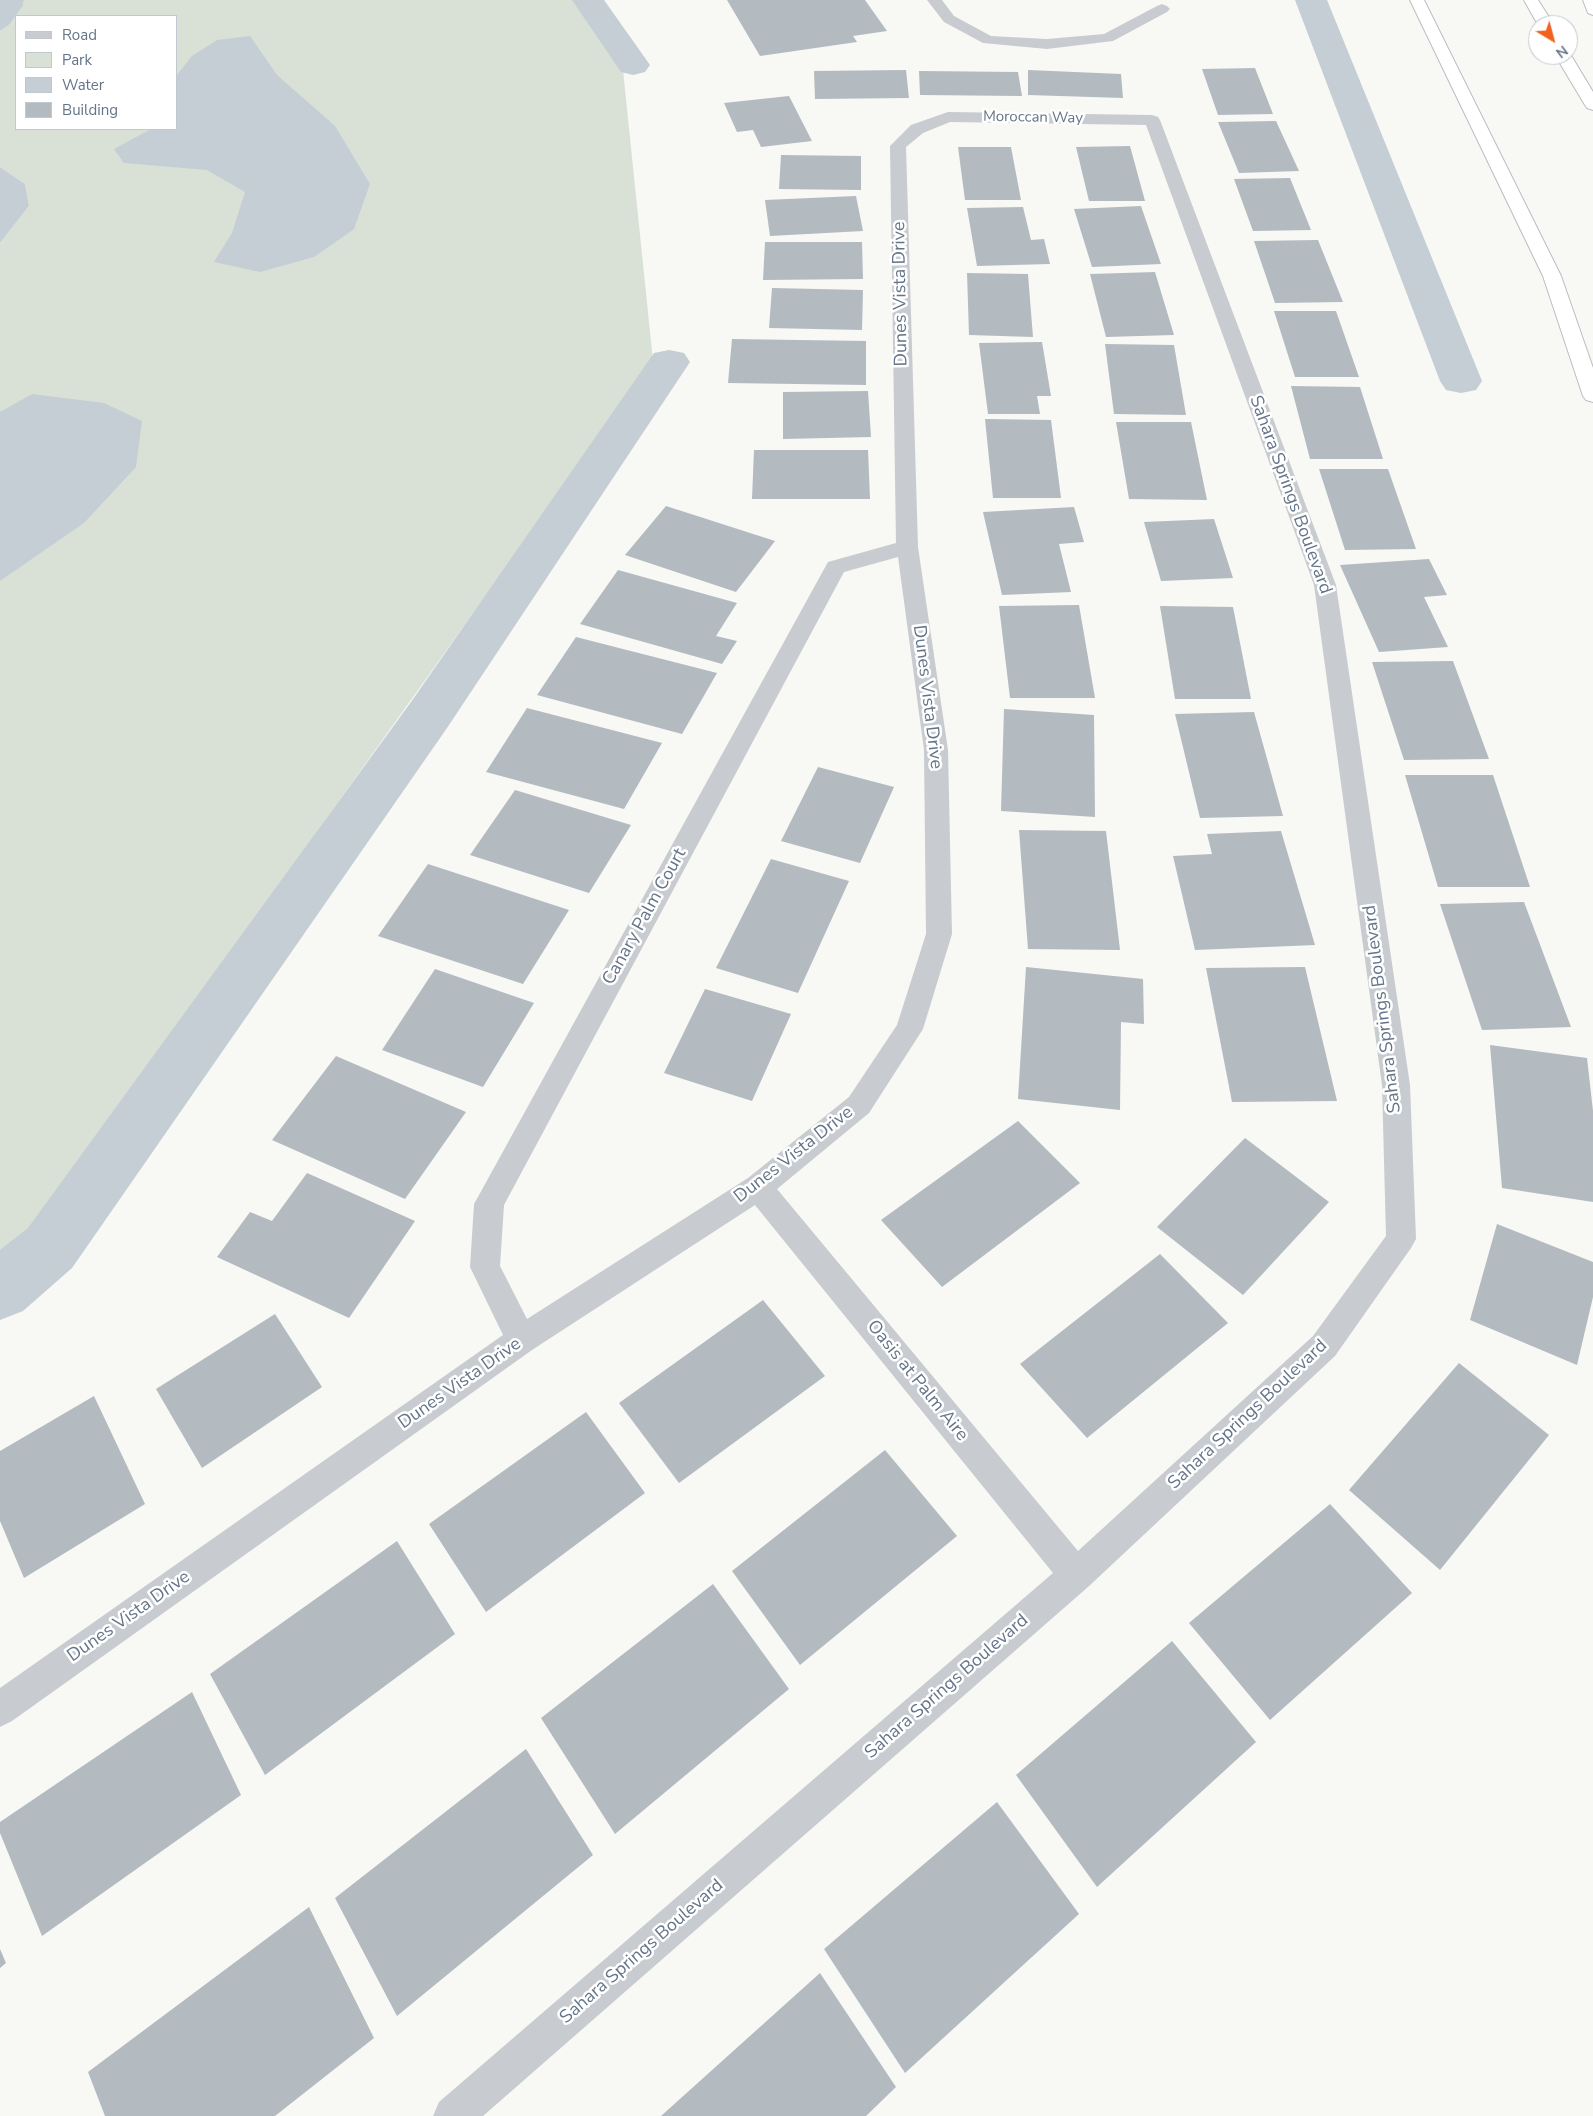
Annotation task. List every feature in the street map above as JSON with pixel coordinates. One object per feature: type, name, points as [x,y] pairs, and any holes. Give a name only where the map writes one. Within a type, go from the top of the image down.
[{"type":"highway","points":[[1417,0],[1552,276],[1593,396]]},
{"type":"highway","points":[[1531,0],[1540,15]]},
{"type":"highway","points":[[1590,0],[1593,10]]},
{"type":"highway","points":[[1569,65],[1593,105]]},
{"type":"street","points":[[934,0],[949,19],[988,40],[1047,44],[1108,38],[1162,9]]},
{"type":"street","name":"Moroccan Way","points":[[917,129],[948,117],[1152,120]]},
{"type":"street","name":"Sahara Springs Boulevard","points":[[453,2116],[1076,1575],[1324,1346],[1401,1239],[1396,1085],[1326,585],[1152,120]]},
{"type":"street","name":"Dunes Vista Drive","points":[[0,1709],[521,1340],[758,1187],[859,1105],[909,1029],[939,934],[936,750],[907,547],[898,146],[917,129]]},
{"type":"street","name":"Canary Palm Court","points":[[521,1340],[485,1267],[489,1204],[836,566],[907,547]]},
{"type":"street","name":"Oasis at Palm Aire","points":[[758,1187],[1076,1575]]},
{"type":"green space","points":[[24,0],[573,0],[623,70],[653,361],[31,1232],[0,1259],[0,243],[29,206],[25,184],[0,167],[0,31],[9,25],[15,17],[15,130],[178,130],[178,15],[16,15],[23,6]]},
{"type":"water","points":[[0,0],[24,0],[23,6],[9,25],[0,31]]},
{"type":"water","points":[[250,36],[277,75],[335,126],[370,184],[354,229],[314,257],[260,272],[214,262],[232,233],[245,192],[207,170],[124,163],[114,149],[149,130],[178,130],[178,74],[192,56],[217,40]]},
{"type":"water","points":[[0,167],[25,184],[29,206],[0,243]]},
{"type":"water","points":[[32,394],[104,403],[142,421],[136,467],[84,523],[0,581],[0,412]]},
{"type":"building","points":[[727,0],[865,0],[887,31],[853,36],[857,42],[760,56]]},
{"type":"building","points":[[1255,68],[1273,114],[1218,115],[1202,69]]},
{"type":"building","points":[[906,70],[909,98],[815,99],[814,71]]},
{"type":"building","points":[[1028,70],[1121,74],[1123,98],[1028,95]]},
{"type":"building","points":[[919,71],[1018,72],[1022,96],[920,95]]},
{"type":"building","points":[[789,96],[812,141],[761,147],[753,130],[737,132],[724,103]]},
{"type":"building","points":[[1276,121],[1299,171],[1239,173],[1218,122]]},
{"type":"building","points":[[1130,146],[1145,201],[1089,201],[1076,147]]},
{"type":"building","points":[[958,147],[1011,147],[1021,200],[965,200]]},
{"type":"building","points":[[781,155],[861,156],[861,190],[779,189]]},
{"type":"building","points":[[1290,178],[1311,230],[1253,231],[1234,179]]},
{"type":"building","points":[[856,196],[863,231],[770,236],[765,200]]},
{"type":"building","points":[[1141,206],[1161,264],[1092,267],[1074,209]]},
{"type":"building","points":[[1023,207],[1031,240],[1044,239],[1050,264],[977,266],[967,208]]},
{"type":"building","points":[[1318,240],[1343,302],[1275,303],[1254,241]]},
{"type":"building","points":[[765,242],[862,242],[863,279],[763,280]]},
{"type":"building","points":[[1155,272],[1174,335],[1106,337],[1090,274]]},
{"type":"building","points":[[967,273],[1028,274],[1033,337],[969,335]]},
{"type":"building","points":[[772,288],[863,290],[862,330],[769,328]]},
{"type":"building","points":[[1274,311],[1336,311],[1359,377],[1295,377]]},
{"type":"building","points":[[732,339],[866,341],[866,385],[728,383]]},
{"type":"building","points":[[1042,342],[1051,396],[1037,396],[1040,414],[988,414],[979,343]]},
{"type":"building","points":[[1105,344],[1174,345],[1186,415],[1114,414]]},
{"type":"building","points":[[1291,386],[1360,387],[1383,459],[1310,459]]},
{"type":"building","points":[[868,391],[871,437],[783,439],[783,392]]},
{"type":"building","points":[[985,419],[1051,420],[1061,498],[993,498]]},
{"type":"building","points":[[1116,422],[1191,422],[1207,500],[1129,499]]},
{"type":"building","points":[[754,450],[868,450],[870,499],[752,499]]},
{"type":"building","points":[[1319,469],[1388,469],[1416,549],[1345,550]]},
{"type":"building","points":[[666,506],[775,541],[736,592],[625,555]]},
{"type":"building","points":[[1074,507],[1084,542],[1059,544],[1071,592],[1002,595],[983,512]]},
{"type":"building","points":[[1214,519],[1233,578],[1161,581],[1144,522]]},
{"type":"building","points":[[1429,559],[1447,595],[1424,597],[1448,647],[1379,652],[1340,565]]},
{"type":"building","points":[[618,570],[737,603],[716,636],[737,641],[722,664],[580,624]]},
{"type":"building","points":[[1079,605],[1095,698],[1010,698],[999,606]]},
{"type":"building","points":[[1160,606],[1233,607],[1251,699],[1175,699]]},
{"type":"building","points":[[576,637],[717,673],[682,734],[537,695]]},
{"type":"building","points":[[1453,661],[1489,759],[1404,760],[1372,662]]},
{"type":"building","points":[[527,708],[662,743],[624,809],[486,772]]},
{"type":"building","points":[[1004,709],[1094,715],[1095,817],[1001,811]]},
{"type":"building","points":[[1254,712],[1283,816],[1200,818],[1175,714]]},
{"type":"building","points":[[818,767],[894,787],[860,863],[781,841]]},
{"type":"building","points":[[1405,775],[1493,775],[1530,887],[1438,887]]},
{"type":"building","points":[[515,790],[631,825],[589,893],[470,855]]},
{"type":"building","points":[[1019,830],[1106,831],[1120,950],[1028,949]]},
{"type":"building","points":[[1281,831],[1315,945],[1195,950],[1173,856],[1212,854],[1207,834]]},
{"type":"building","points":[[771,859],[849,881],[798,993],[716,968]]},
{"type":"building","points":[[428,864],[569,910],[523,984],[378,936]]},
{"type":"building","points":[[1524,902],[1571,1027],[1482,1030],[1440,904]]},
{"type":"building","points":[[1026,967],[1143,979],[1144,1024],[1121,1022],[1120,1110],[1018,1099]]},
{"type":"building","points":[[1305,967],[1337,1101],[1232,1102],[1206,968]]},
{"type":"building","points":[[435,969],[534,1003],[483,1087],[382,1050]]},
{"type":"building","points":[[705,989],[791,1014],[752,1101],[664,1073]]},
{"type":"building","points":[[1490,1045],[1587,1058],[1593,1111],[1593,1202],[1502,1188]]},
{"type":"building","points":[[336,1056],[466,1112],[405,1199],[272,1140]]},
{"type":"building","points":[[1018,1121],[1080,1183],[942,1287],[881,1220]]},
{"type":"building","points":[[1245,1138],[1329,1202],[1243,1295],[1157,1227]]},
{"type":"building","points":[[307,1173],[415,1221],[349,1318],[217,1257],[250,1212],[272,1221]]},
{"type":"building","points":[[1497,1224],[1593,1262],[1593,1297],[1577,1365],[1470,1320]]},
{"type":"building","points":[[1160,1254],[1228,1323],[1087,1438],[1020,1364]]},
{"type":"building","points":[[763,1300],[825,1376],[679,1483],[619,1403]]},
{"type":"building","points":[[275,1314],[322,1387],[202,1468],[156,1389]]},
{"type":"building","points":[[1459,1363],[1549,1435],[1440,1570],[1349,1490]]},
{"type":"building","points":[[94,1396],[145,1504],[24,1578],[0,1521],[0,1451]]},
{"type":"building","points":[[586,1412],[645,1493],[486,1612],[429,1524]]},
{"type":"building","points":[[885,1450],[957,1536],[800,1665],[732,1571]]},
{"type":"building","points":[[1330,1504],[1412,1593],[1270,1720],[1189,1623]]},
{"type":"building","points":[[397,1541],[455,1634],[265,1775],[210,1674]]},
{"type":"building","points":[[713,1584],[789,1689],[615,1834],[541,1718]]},
{"type":"building","points":[[1172,1641],[1256,1742],[1097,1887],[1016,1775]]},
{"type":"building","points":[[192,1692],[241,1795],[42,1936],[0,1833],[0,1822]]},
{"type":"building","points":[[526,1749],[593,1855],[397,2016],[335,1898]]},
{"type":"building","points":[[997,1802],[1079,1914],[905,2073],[824,1949]]},
{"type":"building","points":[[309,1907],[374,2038],[275,2116],[105,2116],[88,2072]]},
{"type":"building","points":[[0,1949],[6,1963],[0,1968]]},
{"type":"building","points":[[820,1973],[896,2087],[866,2116],[661,2116]]},
{"type":"waterway","points":[[588,0],[633,65]]},
{"type":"waterway","points":[[1311,0],[1461,381]]},
{"type":"waterway","points":[[0,1290],[50,1248],[429,715],[669,362]]}]
